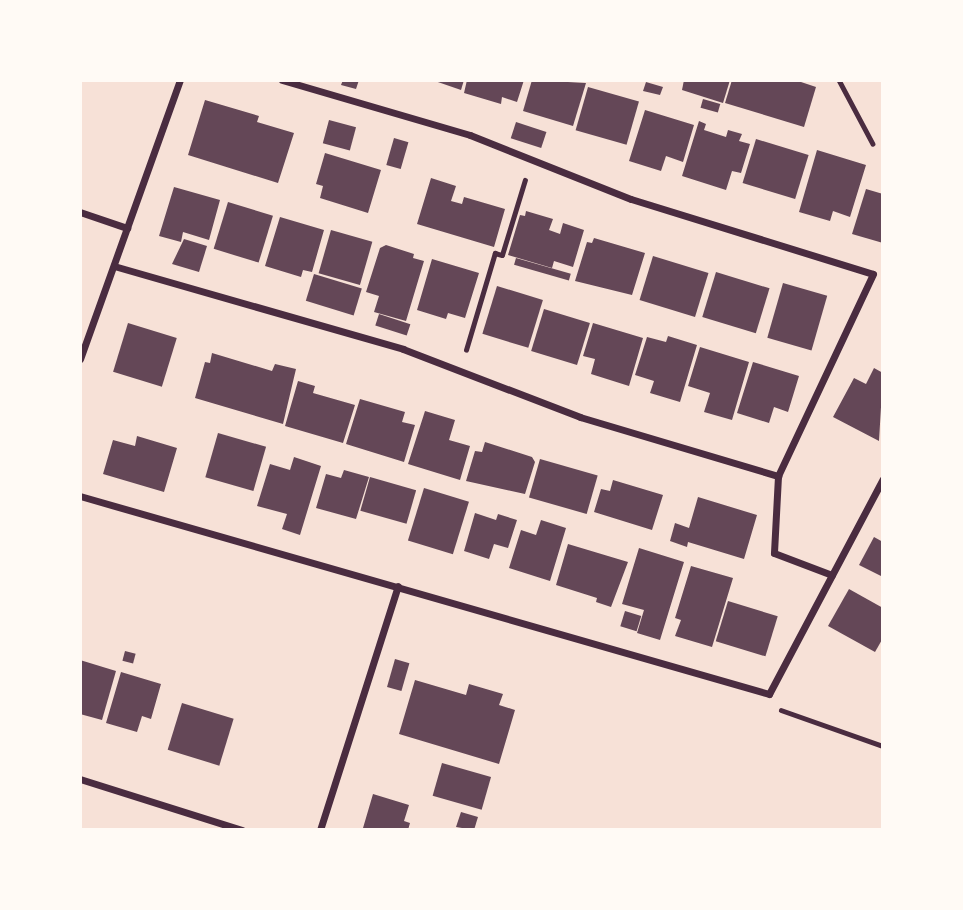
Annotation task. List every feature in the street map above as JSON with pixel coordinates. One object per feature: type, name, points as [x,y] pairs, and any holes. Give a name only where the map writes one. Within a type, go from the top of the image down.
[{"type":"street","points":[[80,359],[180,80]]},
{"type":"street","points":[[282,80],[470,135],[631,199],[873,274],[778,476],[774,553],[832,575]]},
{"type":"street","points":[[80,212],[127,228]]},
{"type":"street","points":[[114,266],[403,349],[580,417],[778,476]]},
{"type":"street","points":[[80,496],[769,694],[883,479]]},
{"type":"street","points":[[320,830],[398,586]]},
{"type":"street","points":[[80,779],[242,830]]},
{"type":"path","points":[[839,80],[873,144]]},
{"type":"path","points":[[459,371],[495,253],[502,255],[531,159]]},
{"type":"path","points":[[769,694],[778,709],[883,746]]},
{"type":"building","points":[[343,80],[359,80],[356,89],[341,85]]},
{"type":"building","points":[[432,80],[464,80],[461,90]]},
{"type":"building","points":[[467,80],[524,80],[517,102],[502,97],[501,104],[464,93]]},
{"type":"building","points":[[532,80],[586,83],[573,126],[523,111]]},
{"type":"building","points":[[684,80],[730,80],[723,103],[682,90]]},
{"type":"building","points":[[732,80],[795,80],[816,87],[804,127],[725,103]]},
{"type":"building","points":[[646,82],[663,87],[660,95],[643,91]]},
{"type":"building","points":[[588,87],[639,102],[627,145],[576,130]]},
{"type":"building","points":[[703,99],[720,104],[718,113],[701,108]]},
{"type":"building","points":[[205,100],[259,116],[257,122],[294,133],[278,183],[188,155]]},
{"type":"building","points":[[645,110],[694,125],[683,162],[666,156],[661,171],[629,161]]},
{"type":"building","points":[[329,120],[356,127],[350,150],[323,143]]},
{"type":"building","points":[[699,121],[706,124],[704,130],[726,137],[728,130],[742,134],[739,141],[750,144],[741,173],[732,171],[726,190],[682,176]]},
{"type":"building","points":[[516,122],[546,132],[541,148],[511,138]]},
{"type":"building","points":[[394,138],[408,142],[401,169],[386,165]]},
{"type":"building","points":[[756,139],[809,155],[795,199],[743,183]]},
{"type":"building","points":[[817,150],[866,165],[850,217],[833,211],[830,221],[799,212]]},
{"type":"building","points":[[325,153],[381,170],[368,213],[320,198],[323,186],[316,184]]},
{"type":"building","points":[[431,178],[456,186],[451,201],[462,204],[464,197],[505,209],[494,247],[417,224]]},
{"type":"building","points":[[174,187],[220,200],[209,240],[183,232],[181,242],[159,236]]},
{"type":"building","points":[[866,189],[883,194],[883,243],[852,234]]},
{"type":"building","points":[[228,202],[273,216],[259,263],[214,249]]},
{"type":"building","points":[[526,211],[553,219],[549,230],[560,234],[563,223],[584,230],[573,267],[554,261],[552,268],[508,255],[520,215],[525,216]]},
{"type":"building","points":[[280,217],[324,230],[312,272],[303,270],[301,277],[265,266]]},
{"type":"building","points":[[331,230],[372,242],[360,285],[319,273]]},
{"type":"building","points":[[594,238],[645,253],[632,295],[575,281],[587,242],[592,243]]},
{"type":"building","points":[[184,239],[207,246],[199,272],[172,264]]},
{"type":"building","points":[[386,245],[414,254],[413,258],[424,261],[406,321],[374,312],[379,296],[366,292],[380,248]]},
{"type":"building","points":[[653,256],[708,273],[695,317],[640,300]]},
{"type":"building","points":[[516,258],[571,274],[569,280],[514,265]]},
{"type":"building","points":[[432,259],[479,273],[465,318],[448,313],[446,319],[417,310]]},
{"type":"building","points":[[716,272],[770,288],[756,333],[702,317]]},
{"type":"building","points":[[314,274],[362,289],[354,315],[306,301]]},
{"type":"building","points":[[783,283],[827,296],[812,350],[767,338]]},
{"type":"building","points":[[497,286],[543,300],[528,348],[482,334]]},
{"type":"building","points":[[544,309],[590,323],[577,365],[531,351]]},
{"type":"building","points":[[379,314],[410,324],[407,336],[375,325]]},
{"type":"building","points":[[128,323],[177,338],[162,387],[113,372]]},
{"type":"building","points":[[593,323],[643,338],[629,386],[591,374],[595,359],[583,356]]},
{"type":"building","points":[[668,336],[697,345],[680,402],[650,393],[654,381],[635,375],[647,337],[666,342]]},
{"type":"building","points":[[700,347],[749,362],[732,420],[704,412],[710,393],[688,386]]},
{"type":"building","points":[[212,353],[272,371],[275,364],[296,369],[283,424],[195,398],[205,362],[210,363]]},
{"type":"building","points":[[753,362],[799,376],[788,412],[774,407],[769,423],[737,413]]},
{"type":"building","points":[[874,368],[883,373],[879,441],[833,417],[854,378],[866,384]]},
{"type":"building","points":[[298,381],[315,386],[313,393],[355,405],[343,443],[285,426]]},
{"type":"building","points":[[360,399],[405,412],[402,422],[415,425],[404,462],[346,444]]},
{"type":"building","points":[[425,411],[455,420],[449,440],[470,446],[460,480],[408,464]]},
{"type":"building","points":[[218,433],[266,447],[253,491],[205,477]]},
{"type":"building","points":[[137,436],[177,448],[164,492],[103,474],[113,440],[135,446]]},
{"type":"building","points":[[485,442],[532,457],[535,462],[525,494],[466,481],[475,451],[482,452]]},
{"type":"building","points":[[294,457],[321,466],[300,535],[282,529],[287,514],[257,506],[270,464],[290,470]]},
{"type":"building","points":[[540,459],[598,476],[587,514],[529,497]]},
{"type":"building","points":[[344,470],[369,477],[356,519],[316,508],[326,474],[341,478]]},
{"type":"building","points":[[370,477],[416,490],[406,524],[360,511]]},
{"type":"building","points":[[613,480],[663,495],[652,530],[594,512],[601,489],[610,491]]},
{"type":"building","points":[[424,488],[469,502],[453,554],[408,541]]},
{"type":"building","points":[[698,497],[757,515],[744,559],[688,542],[687,547],[670,541],[675,523],[689,528]]},
{"type":"building","points":[[475,513],[496,520],[498,514],[517,520],[508,548],[494,544],[489,559],[464,551]]},
{"type":"building","points":[[541,520],[566,528],[550,581],[509,568],[521,530],[536,535]]},
{"type":"building","points":[[874,537],[883,542],[883,577],[859,565]]},
{"type":"building","points":[[568,544],[628,562],[611,607],[596,602],[597,598],[556,585]]},
{"type":"building","points":[[639,548],[684,562],[660,640],[637,633],[644,610],[622,604]]},
{"type":"building","points":[[691,566],[733,578],[712,647],[675,636],[681,620],[675,618]]},
{"type":"building","points":[[849,589],[883,608],[883,638],[875,652],[828,626]]},
{"type":"building","points":[[728,601],[778,616],[765,656],[716,641]]},
{"type":"building","points":[[625,611],[641,616],[637,631],[620,626]]},
{"type":"building","points":[[125,651],[136,654],[133,664],[122,661]]},
{"type":"building","points":[[395,659],[409,663],[401,691],[387,687]]},
{"type":"building","points":[[80,660],[116,671],[102,720],[80,714]]},
{"type":"building","points":[[121,672],[161,684],[151,719],[142,716],[137,732],[106,723]]},
{"type":"building","points":[[415,680],[466,695],[469,684],[503,694],[499,705],[515,710],[499,764],[399,734]]},
{"type":"building","points":[[182,703],[234,719],[219,766],[168,750]]},
{"type":"building","points":[[442,763],[491,777],[482,810],[433,796]]},
{"type":"building","points":[[373,794],[409,805],[404,821],[410,823],[408,830],[363,828]]},
{"type":"building","points":[[461,812],[478,817],[474,830],[456,827]]}]
